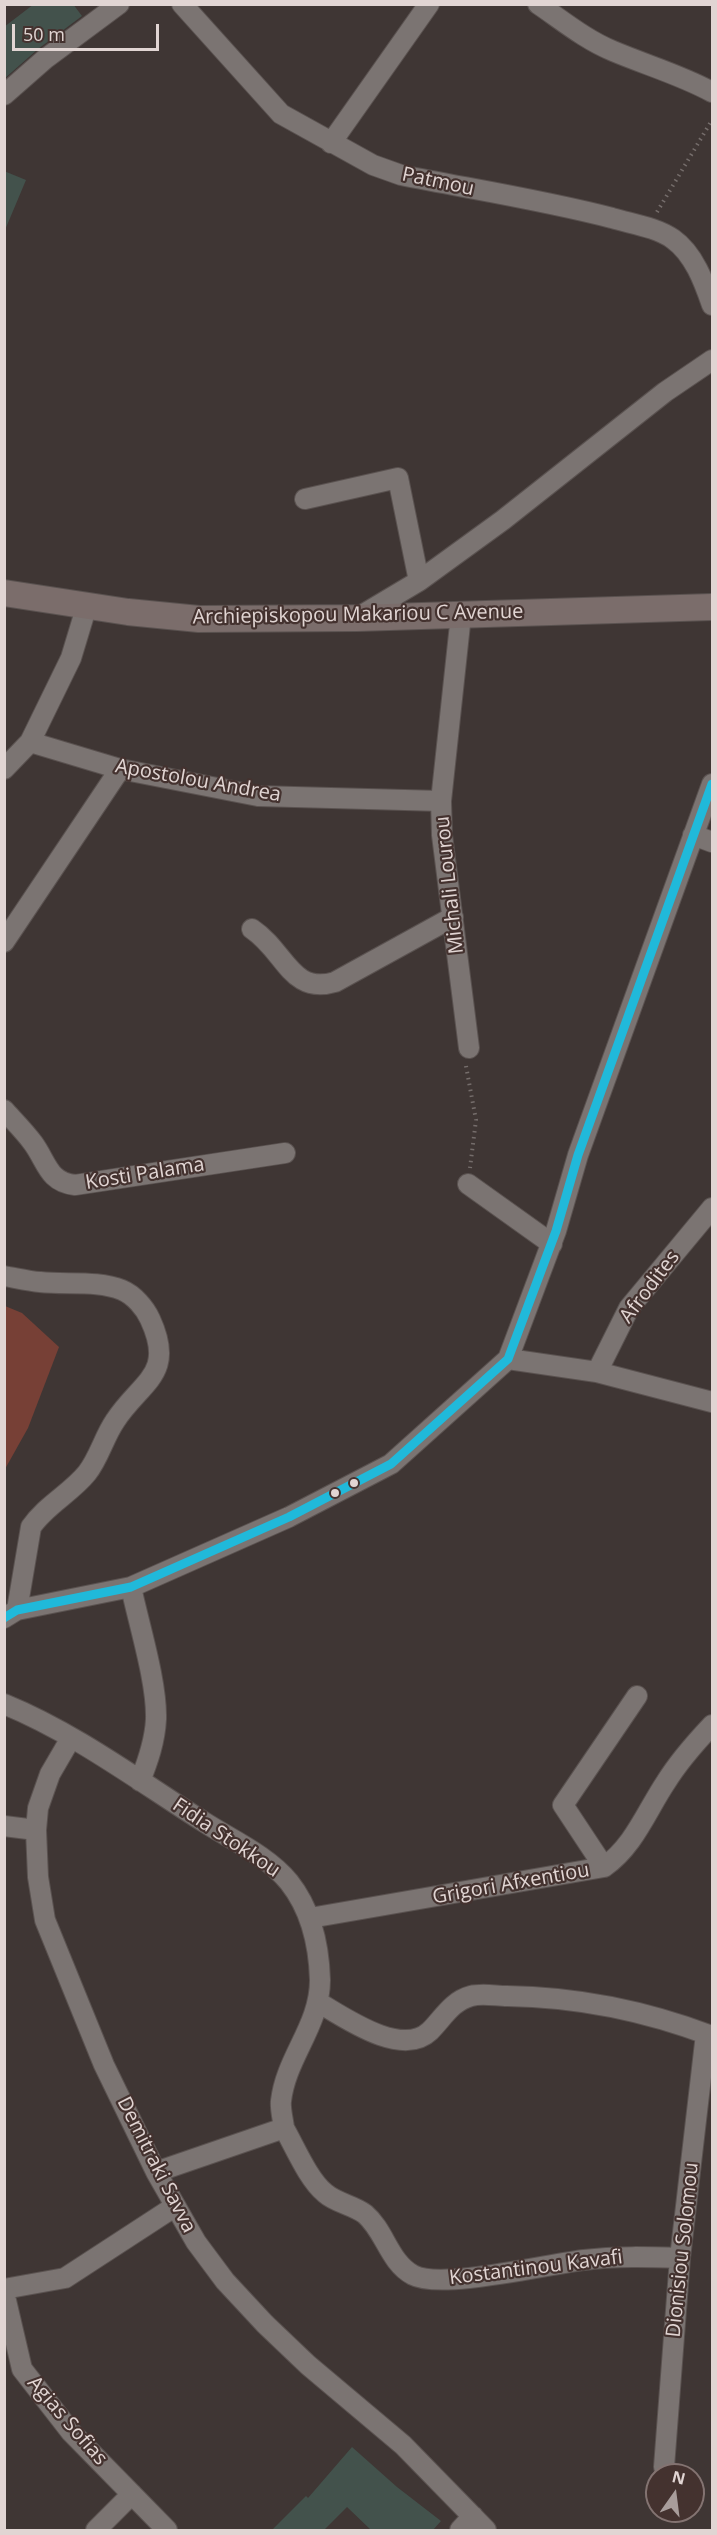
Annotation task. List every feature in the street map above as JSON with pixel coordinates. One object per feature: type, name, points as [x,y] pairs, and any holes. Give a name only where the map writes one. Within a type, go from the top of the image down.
[{"type":"main road","name":"Archiepiskopou Makariou C Avenue","points":[[4,593],[199,619],[357,618],[712,608]]},
{"type":"street","points":[[4,95],[45,59],[119,4]]},
{"type":"street","name":"Patmou","points":[[182,4],[281,114],[331,143],[373,165],[401,175],[587,212],[647,228],[673,239],[689,255],[703,279],[712,305]]},
{"type":"street","points":[[331,143],[429,4]]},
{"type":"street","points":[[538,4],[603,46],[677,75],[712,92]]},
{"type":"street","points":[[357,618],[419,581],[503,520],[665,392],[712,360]]},
{"type":"street","points":[[305,499],[398,478],[419,581]]},
{"type":"street","points":[[4,769],[30,742],[71,658],[87,605]]},
{"type":"street","name":"Michali Lourou","points":[[462,615],[441,801],[442,835],[469,1048]]},
{"type":"street","name":"Apostolou Andrea","points":[[30,742],[120,769],[258,796],[441,801]]},
{"type":"street","points":[[4,942],[120,769]]},
{"type":"street","points":[[4,1276],[39,1282],[103,1285],[122,1289],[132,1295],[147,1312],[159,1347],[158,1363],[152,1379],[118,1416],[87,1473],[38,1517],[31,1527],[11,1614],[131,1587],[289,1517],[391,1464],[507,1359],[552,1244],[578,1155],[712,784]]},
{"type":"street","points":[[693,835],[712,842]]},
{"type":"street","points":[[252,929],[273,946],[304,983],[321,986],[335,982],[453,917]]},
{"type":"street","name":"Kosti Palama","points":[[4,1110],[35,1146],[50,1174],[65,1184],[75,1185],[285,1153]]},
{"type":"street","points":[[468,1185],[552,1244]]},
{"type":"street","name":"Afrodites","points":[[597,1372],[629,1308],[712,1208]]},
{"type":"street","points":[[507,1359],[597,1372],[712,1402]]},
{"type":"street","points":[[131,1587],[152,1686],[156,1717],[149,1759],[140,1781]]},
{"type":"street","points":[[604,1867],[563,1805],[637,1696]]},
{"type":"street","name":"Fidia Stokkou","points":[[4,1704],[36,1717],[71,1738],[275,1868],[301,1899],[310,1918],[319,1959],[318,2002],[307,2035],[284,2086],[281,2103],[284,2128]]},
{"type":"street","name":"Grigori Afxentiou","points":[[310,1918],[604,1867],[618,1857],[629,1844],[665,1782],[688,1750],[712,1725]]},
{"type":"street","name":"Demitraki Savva","points":[[71,1738],[50,1774],[44,1790],[36,1830],[38,1877],[45,1920],[104,2065],[156,2172],[196,2242],[225,2281],[308,2365],[403,2445],[473,2526]]},
{"type":"street","points":[[4,1826],[36,1830]]},
{"type":"street","points":[[318,2002],[365,2028],[403,2041],[424,2036],[457,2002],[472,1995],[564,1998],[622,2008],[709,2035]]},
{"type":"street","name":"Dionisiou Solomou","points":[[664,2463],[680,2258],[709,2035]]},
{"type":"street","points":[[156,2172],[284,2128]]},
{"type":"street","name":"Kostantinou Kavafi","points":[[284,2128],[316,2184],[325,2193],[365,2214],[392,2254],[411,2274],[424,2279],[453,2280],[586,2260],[680,2258]]},
{"type":"street","points":[[4,2290],[65,2278],[174,2207]]},
{"type":"street","name":"Agias Sofias","points":[[4,2290],[22,2369],[71,2432],[167,2530]]},
{"type":"street","points":[[96,2530],[132,2494]]},
{"type":"path","points":[[647,228],[712,120]]},
{"type":"path","points":[[468,1185],[476,1120],[466,1069],[469,1048]]},
{"type":"shaded area","points":[[5,1306],[22,1313],[59,1347],[28,1428],[5,1469]]},
{"type":"building","points":[[34,4],[73,4],[82,16],[38,49],[4,79],[4,27]]},
{"type":"building","points":[[4,171],[26,180],[5,230],[4,230]]},
{"type":"building","points":[[352,2447],[397,2487],[441,2521],[433,2530],[371,2530],[347,2507],[324,2530],[272,2530],[306,2496],[308,2498]]},
{"type":"transit line","points":[[4,1618],[17,1610],[131,1587],[289,1517],[391,1464],[508,1359],[556,1231],[578,1155],[712,784]]}]
